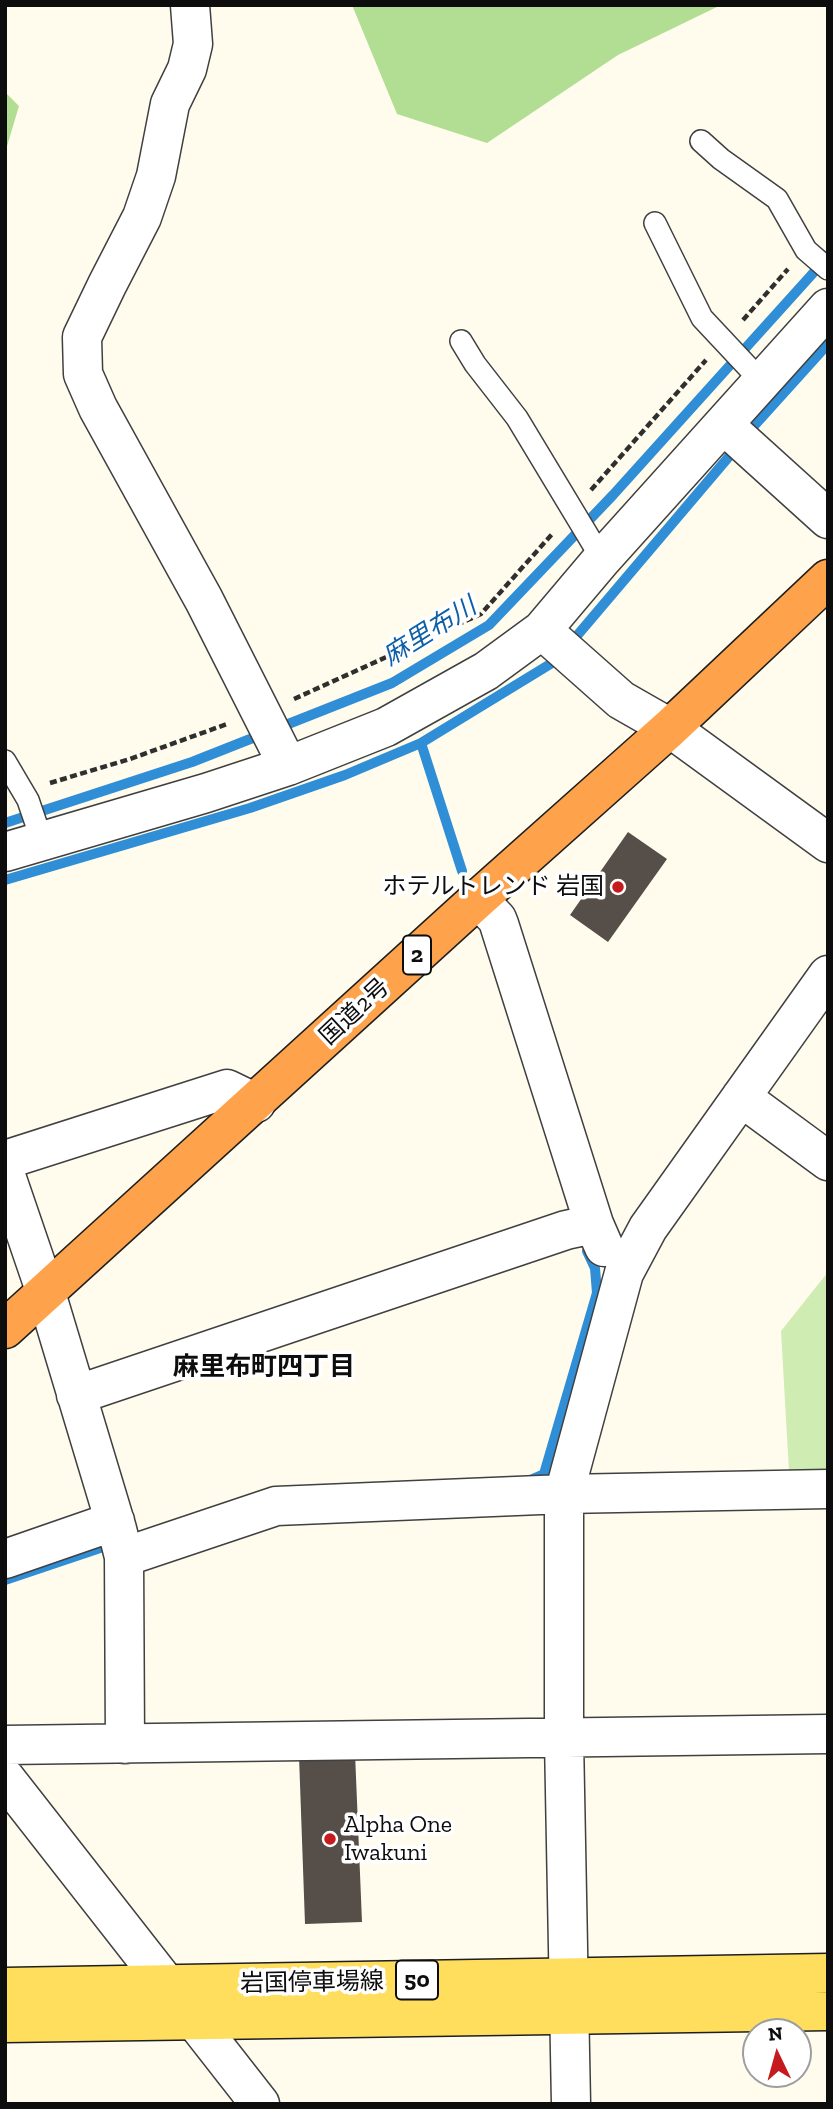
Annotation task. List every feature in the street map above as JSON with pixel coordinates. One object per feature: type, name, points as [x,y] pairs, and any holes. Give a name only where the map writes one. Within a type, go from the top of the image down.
[{"type":"highway","name":"国道2号","points":[[5,1329],[670,728],[828,579]]},
{"type":"main road","name":"岩国停車場線","points":[[6,2010],[168,1986],[828,1973]]},
{"type":"main road","name":"岩国停車場線","points":[[6,2010],[194,2021],[828,2011]]},
{"type":"street","points":[[190,5],[193,44],[187,69],[170,104],[156,176],[142,218],[82,337],[83,374],[98,408],[204,600],[288,765]]},
{"type":"street","points":[[5,852],[41,835],[206,793],[288,765],[386,727],[486,671],[542,630],[599,555],[724,425],[757,376],[828,308]]},
{"type":"street","points":[[724,425],[828,519]]},
{"type":"street","points":[[542,630],[621,700],[670,728],[828,843]]},
{"type":"street","points":[[478,899],[499,924],[594,1224],[607,1253],[624,1273]]},
{"type":"street","points":[[571,2104],[564,1739],[564,1494],[624,1273],[648,1228],[828,975]]},
{"type":"street","points":[[5,1160],[227,1089],[256,1103]]},
{"type":"street","points":[[741,1097],[828,1161]]},
{"type":"street","points":[[5,1173],[46,1293],[119,1539],[125,1744]]},
{"type":"street","points":[[76,1395],[566,1230],[594,1224]]},
{"type":"street","points":[[5,1559],[119,1539],[276,1506],[564,1494],[828,1489]]},
{"type":"street","points":[[5,1745],[828,1734]]},
{"type":"street","points":[[5,1778],[260,2104]]},
{"type":"lane","points":[[701,141],[721,159],[777,199],[806,250],[820,263]]},
{"type":"lane","points":[[655,223],[702,318],[757,376]]},
{"type":"lane","points":[[461,341],[475,364],[517,418],[599,555]]},
{"type":"lane","points":[[5,761],[26,795],[41,835]]},
{"type":"path","points":[[26,795],[262,715]]},
{"type":"green space","points":[[352,5],[721,5],[618,55],[487,143],[397,114]]},
{"type":"green space","points":[[5,92],[19,106],[5,153]]},
{"type":"green space","points":[[828,1272],[828,1470],[789,1471],[781,1331]]},
{"type":"building","name":"ホテルトレンド 岩国","points":[[628,832],[667,859],[608,942],[570,915]]},
{"type":"building","name":"Alpha One Iwakuni","points":[[355,1753],[362,1922],[305,1924],[299,1756]]},
{"type":"waterway","name":"麻里布川","points":[[5,823],[192,762],[392,683],[489,625],[613,495],[824,261]]},
{"type":"waterway","points":[[754,426],[828,344]]},
{"type":"waterway","points":[[575,638],[732,453]]},
{"type":"waterway","points":[[5,880],[250,808],[345,775],[421,743],[552,663]]},
{"type":"waterway","points":[[421,743],[462,871]]},
{"type":"waterway","points":[[528,1481],[544,1474],[597,1293],[595,1268],[587,1251]]},
{"type":"waterway","points":[[5,1580],[115,1543]]},
{"type":"place","name":"ホテルトレンド 岩国","points":[[618,887]]},
{"type":"place","name":"Alpha One Iwakuni","points":[[330,1839]]},
{"type":"district","name":"麻里布町四丁目","points":[[264,1368]]}]
